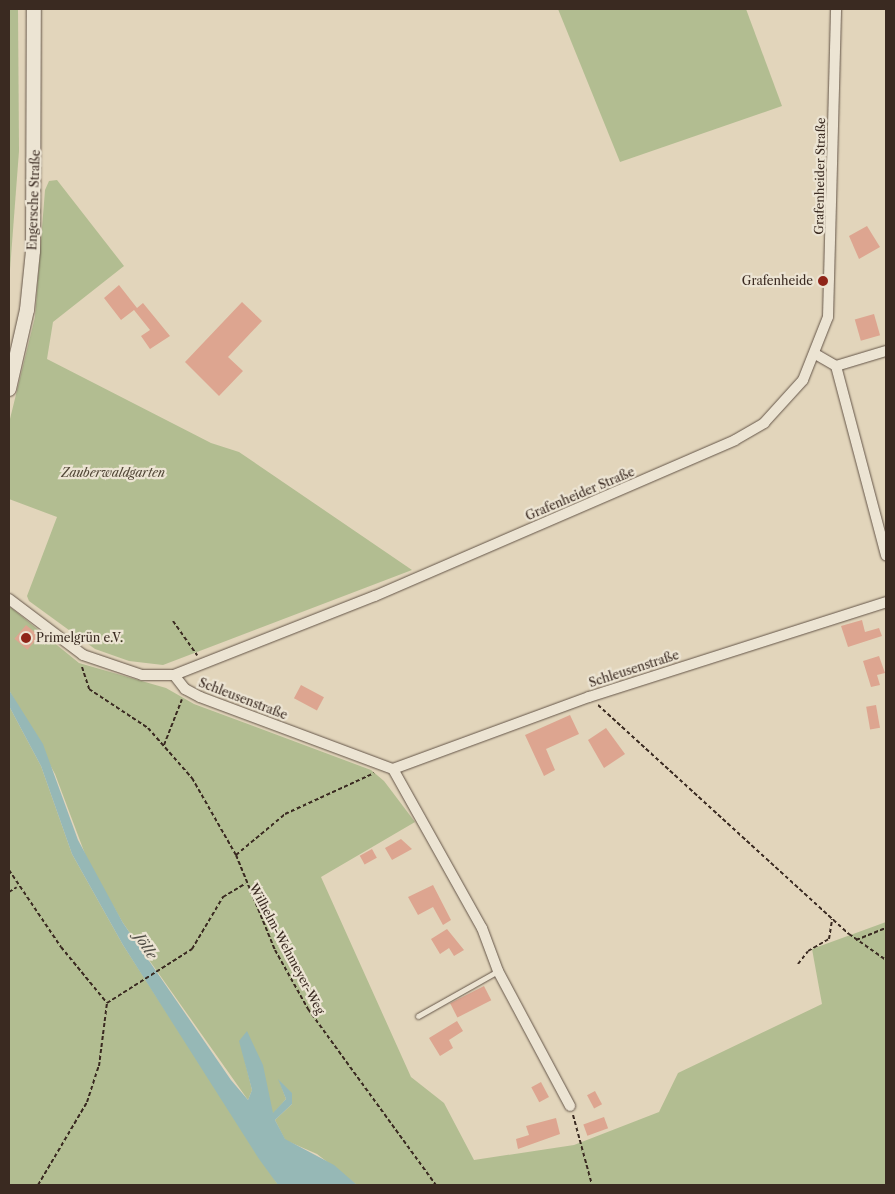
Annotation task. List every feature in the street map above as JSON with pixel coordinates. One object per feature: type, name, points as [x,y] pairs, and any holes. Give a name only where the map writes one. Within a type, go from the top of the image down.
[{"type":"main road","name":"Engersche Straße","points":[[9,389],[27,310],[33,251],[34,9]]},
{"type":"street","name":"Grafenheider Straße","points":[[9,599],[83,655],[142,676],[174,675],[206,664],[735,440],[775,414],[817,355],[829,306],[836,9]]},
{"type":"street","points":[[836,366],[886,351]]},
{"type":"street","points":[[817,355],[836,366],[886,555]]},
{"type":"street","name":"Schleusenstraße","points":[[174,675],[185,689],[393,769],[589,697],[886,602]]},
{"type":"street","points":[[393,769],[482,928],[498,970],[570,1106]]},
{"type":"lane","points":[[418,1016],[498,970]]},
{"type":"path","points":[[174,621],[206,664]]},
{"type":"path","points":[[83,655],[81,674],[89,689],[148,728],[164,745],[213,810],[236,855],[245,884]]},
{"type":"path","points":[[164,745],[185,689]]},
{"type":"path","points":[[589,697],[832,919],[856,940],[886,960]]},
{"type":"path","points":[[236,855],[285,814],[310,800],[393,769]]},
{"type":"path","points":[[9,870],[17,887],[107,1003],[101,1057],[87,1102],[38,1185]]},
{"type":"path","name":"Wilhelm-Wehmeyer-Weg","points":[[107,1003],[192,949],[222,897],[245,884],[308,1009],[436,1185]]},
{"type":"path","points":[[9,892],[17,887]]},
{"type":"path","points":[[798,964],[808,951],[829,938],[832,919]]},
{"type":"path","points":[[856,940],[886,928]]},
{"type":"path","points":[[570,1106],[592,1185]]},
{"type":"green space","points":[[9,9],[18,9],[19,151],[9,283]]},
{"type":"green space","points":[[558,9],[746,9],[782,106],[620,162]]},
{"type":"green space","name":"Zauberwaldgarten","points":[[57,180],[124,266],[53,322],[47,359],[211,443],[239,452],[412,570],[163,665],[129,661],[95,649],[29,601],[27,596],[57,517],[9,499],[9,423],[35,317],[45,190],[49,181]]},
{"type":"green space","points":[[9,606],[79,663],[166,688],[194,704],[371,770],[384,781],[415,822],[321,877],[411,1077],[444,1103],[474,1160],[574,1145],[659,1112],[678,1073],[822,1004],[812,949],[886,922],[886,1185],[357,1185],[317,1154],[285,1140],[275,1120],[292,1104],[279,1080],[286,1099],[273,1114],[240,1041],[252,1090],[248,1100],[123,923],[88,862],[55,774],[9,690]]},
{"type":"green space","points":[[9,706],[41,766],[72,854],[123,945],[278,1185],[9,1185]]},
{"type":"water","points":[[9,690],[43,744],[78,840],[123,923],[231,1080],[248,1100],[252,1090],[239,1041],[247,1031],[263,1065],[273,1113],[286,1099],[278,1079],[292,1093],[292,1104],[275,1120],[285,1139],[334,1165],[357,1185],[278,1185],[259,1159],[123,945],[72,854],[41,766],[9,706]]},
{"type":"building","points":[[867,226],[880,247],[859,259],[849,236]]},
{"type":"building","points":[[119,285],[137,308],[143,303],[170,336],[150,349],[141,336],[150,330],[134,310],[121,320],[104,298]]},
{"type":"building","points":[[242,302],[262,321],[228,357],[243,371],[219,396],[185,362]]},
{"type":"building","points":[[874,314],[880,335],[861,341],[855,320]]},
{"type":"building","points":[[862,620],[865,632],[879,628],[882,636],[848,647],[841,626]]},
{"type":"building","name":"Primelgrün e.V.","points":[[26,625],[39,636],[27,650],[14,639]]},
{"type":"building","points":[[879,656],[885,673],[877,675],[880,685],[871,687],[863,661]]},
{"type":"building","points":[[301,685],[324,697],[317,710],[294,698]]},
{"type":"building","points":[[876,705],[880,728],[870,729],[866,707]]},
{"type":"building","points":[[570,715],[579,734],[546,749],[555,770],[544,776],[525,735]]},
{"type":"building","points":[[606,728],[625,754],[604,768],[588,740]]},
{"type":"building","points":[[401,839],[412,849],[392,860],[385,848]]},
{"type":"building","points":[[372,849],[377,858],[365,865],[360,856]]},
{"type":"building","points":[[433,885],[451,920],[443,925],[433,907],[418,915],[408,897]]},
{"type":"building","points":[[447,929],[464,950],[454,956],[449,948],[440,954],[431,939]]},
{"type":"building","points":[[484,986],[491,1000],[457,1018],[450,1003]]},
{"type":"building","points":[[457,1021],[463,1031],[449,1040],[453,1048],[440,1056],[429,1038]]},
{"type":"building","points":[[541,1082],[549,1097],[539,1102],[531,1087]]},
{"type":"building","points":[[595,1091],[602,1104],[594,1108],[587,1095]]},
{"type":"building","points":[[604,1117],[608,1128],[587,1136],[583,1125]]},
{"type":"building","points":[[556,1118],[560,1134],[518,1149],[516,1139],[529,1135],[526,1126]]},
{"type":"place","name":"Grafenheide","points":[[823,281]]},
{"type":"place","name":"Primelgrün e.V.","points":[[26,638]]},
{"type":"water label","name":"Jölle","points":[[146,946]]}]
